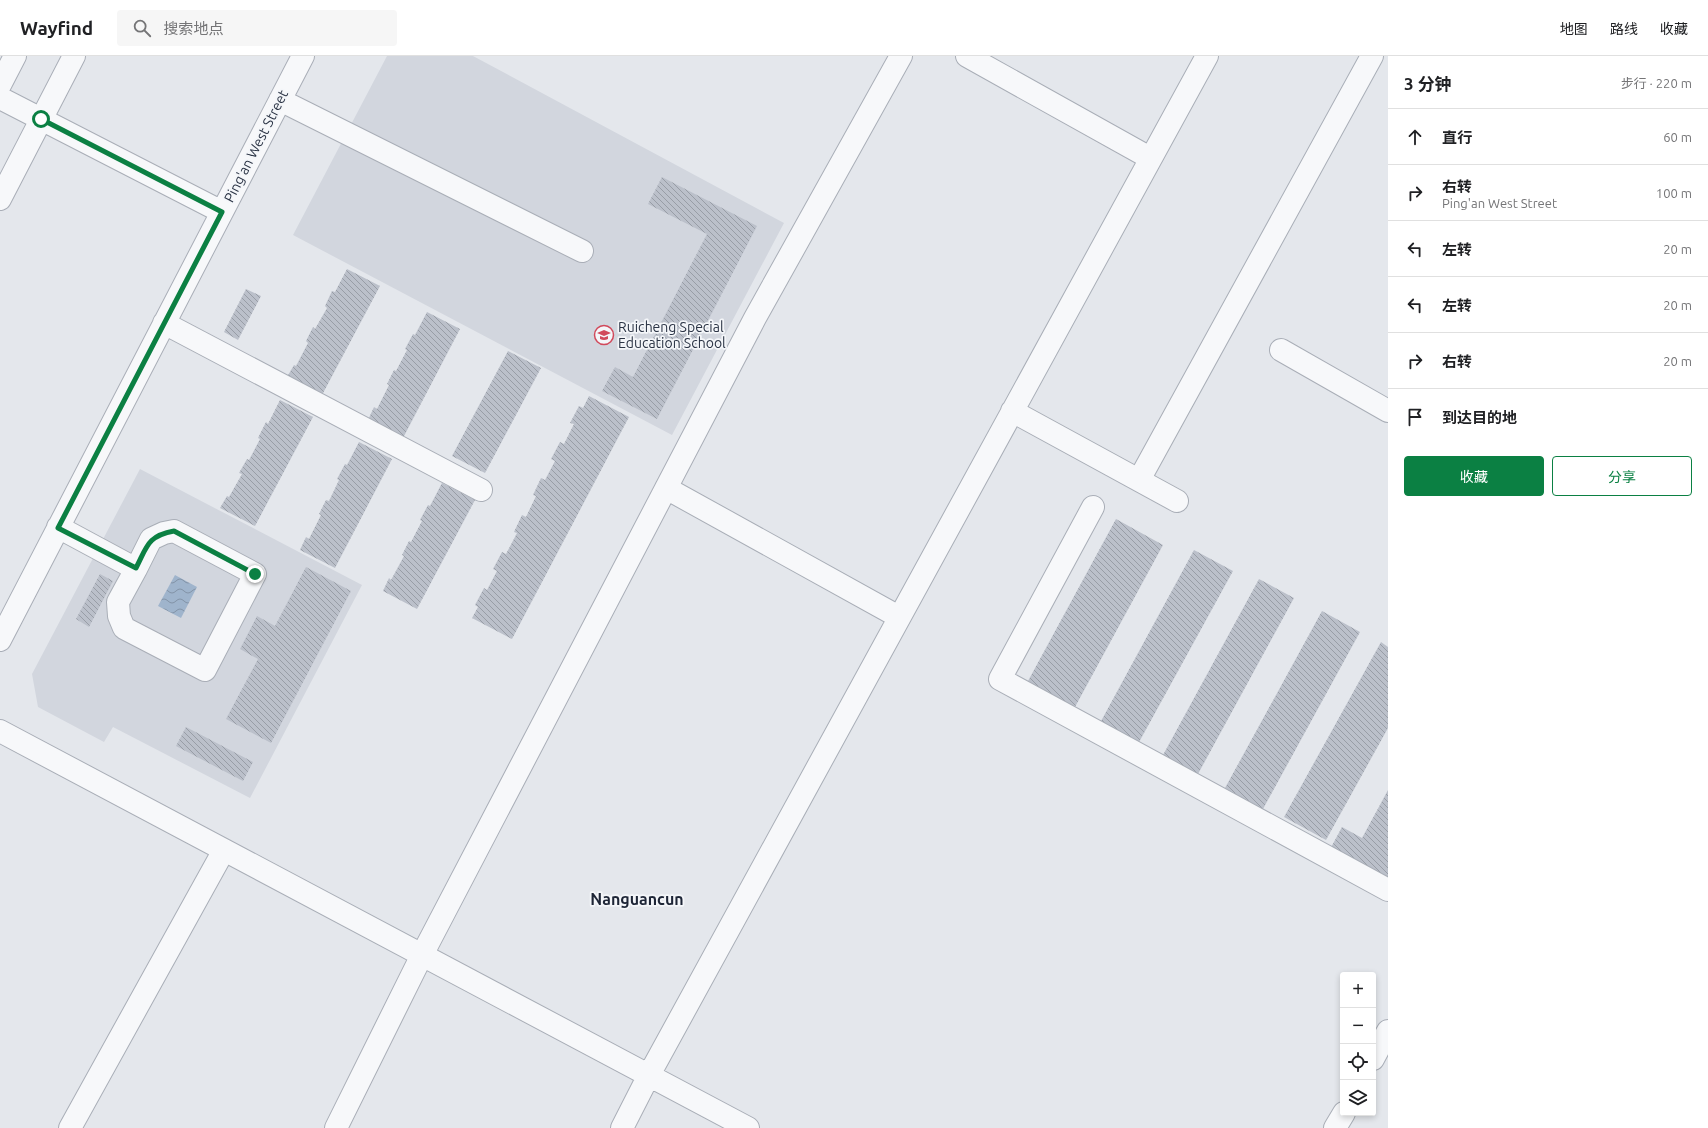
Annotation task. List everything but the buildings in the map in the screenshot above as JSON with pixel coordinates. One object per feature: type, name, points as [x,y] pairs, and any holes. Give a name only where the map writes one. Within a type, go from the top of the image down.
[{"type":"street","points":[[0,85],[15,56]]},
{"type":"street","points":[[0,199],[74,56]]},
{"type":"street","name":"Ping'an West Street","points":[[0,640],[303,56]]},
{"type":"street","points":[[336,1128],[422,955],[755,318],[901,56]]},
{"type":"street","points":[[967,56],[1150,158]]},
{"type":"street","points":[[622,1128],[649,1075],[1206,56]]},
{"type":"street","points":[[1139,480],[1372,56]]},
{"type":"street","points":[[0,98],[222,212]]},
{"type":"street","points":[[280,100],[582,251]]},
{"type":"street","points":[[164,323],[481,490]]},
{"type":"street","points":[[1281,350],[1388,411]]},
{"type":"street","points":[[1012,411],[1177,501]]},
{"type":"street","points":[[666,488],[899,617]]},
{"type":"street","points":[[1093,507],[1000,679],[1388,890]]},
{"type":"street","points":[[58,528],[136,568]]},
{"type":"street","points":[[174,531],[255,574],[204,670],[124,628],[119,616],[118,602],[136,568],[151,539],[164,533],[174,531]]},
{"type":"street","points":[[0,731],[748,1128]]},
{"type":"street","points":[[70,1128],[224,850]]},
{"type":"street","points":[[1376,1053],[1388,1031]]},
{"type":"street","points":[[1336,1128],[1342,1116]]},
{"type":"shaded area","name":"Ruicheng Special Education School","points":[[387,56],[473,56],[784,223],[672,435],[293,235]]},
{"type":"shaded area","points":[[140,469],[362,585],[250,798],[113,727],[104,742],[38,707],[32,674]]},
{"type":"water","points":[[175,575],[197,587],[181,618],[158,606]]},
{"type":"place","name":"Ruicheng Special Education School","points":[[604,335]]},
{"type":"district","name":"Nanguancun","points":[[637,899]]},
{"type":"route","points":[[41,119],[222,212],[58,528],[136,568],[151,539],[164,533],[174,531],[255,574]]}]
